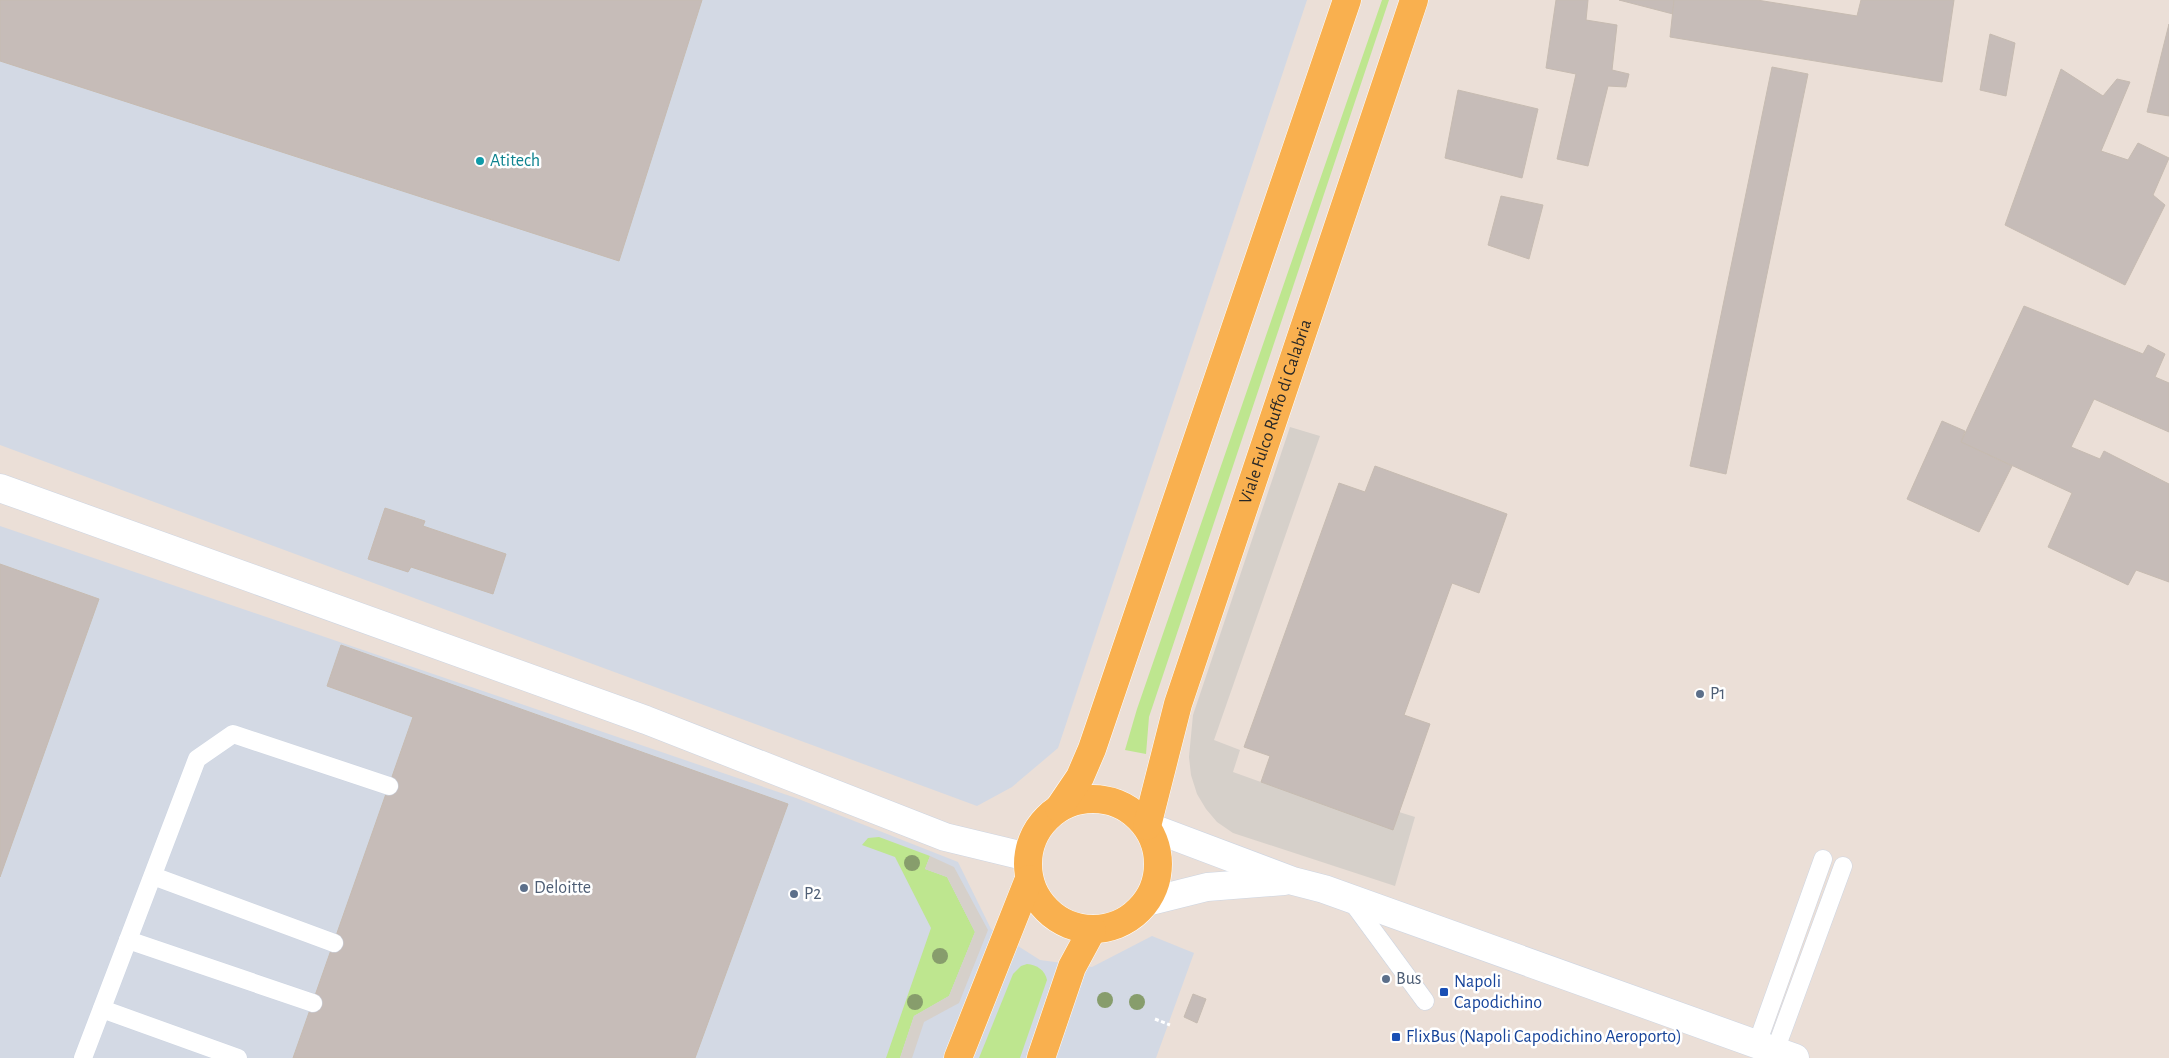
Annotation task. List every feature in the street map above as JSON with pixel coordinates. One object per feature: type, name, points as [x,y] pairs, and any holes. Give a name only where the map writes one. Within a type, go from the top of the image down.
[{"type":"main road","points":[[1059,808],[1080,778],[1092,749],[1347,0]]},
{"type":"main road","name":"Viale Fulco Ruffo di Calabria","points":[[1146,826],[1178,704],[1414,0]]},
{"type":"main road","points":[[958,1058],[1029,868],[1034,836],[1044,820],[1059,808],[1077,800],[1097,799],[1116,803],[1133,812],[1146,826],[1155,844],[1159,863],[1156,882],[1147,902],[1132,917],[1113,927],[1092,930],[1071,926],[1052,915],[1038,899],[1029,868]]},
{"type":"main road","points":[[1041,1058],[1072,967],[1092,930]]},
{"type":"street","points":[[0,488],[646,720],[1029,868]]},
{"type":"street","points":[[1146,826],[1776,1051]]},
{"type":"street","points":[[1147,902],[1207,887],[1293,880]]},
{"type":"lane","points":[[83,1058],[197,759],[233,734],[389,786]]},
{"type":"lane","points":[[1776,1051],[1823,859]]},
{"type":"lane","points":[[1776,1051],[1843,866]]},
{"type":"lane","points":[[153,876],[334,943]]},
{"type":"lane","points":[[1350,899],[1425,1001]]},
{"type":"lane","points":[[128,940],[313,1003]]},
{"type":"lane","points":[[102,1009],[238,1058]]},
{"type":"path","points":[[1155,1019],[1170,1025]]},
{"type":"shaded area","points":[[0,0],[1307,0],[1058,748],[1012,787],[977,806],[0,445]]},
{"type":"shaded area","points":[[1290,427],[1320,436],[1214,740],[1240,750],[1233,772],[1392,829],[1399,812],[1415,817],[1395,886],[1233,833],[1217,822],[1206,809],[1197,794],[1191,775],[1189,757],[1193,715]]},
{"type":"shaded area","points":[[0,526],[796,798],[958,862],[991,929],[1040,960],[1092,967],[1152,936],[1194,953],[1156,1058],[0,1058]]},
{"type":"shaded area","points":[[930,856],[954,867],[988,930],[959,1003],[924,1022],[912,1058],[900,1058],[914,1016],[949,996],[975,932],[947,877],[925,869]]},
{"type":"green space","points":[[1382,0],[1389,0],[1149,717],[1146,754],[1125,750],[1137,709]]},
{"type":"green space","points":[[879,837],[930,856],[925,869],[947,877],[975,932],[949,996],[914,1016],[900,1058],[886,1058],[931,928],[895,857],[862,845],[868,838]]},
{"type":"green space","points":[[1027,964],[1040,969],[1047,980],[1020,1058],[979,1058],[1013,974],[1021,966]]},
{"type":"building","name":"Atitech","points":[[0,0],[702,0],[619,261],[0,61]]},
{"type":"building","points":[[1556,0],[1588,0],[1586,20],[1617,25],[1612,70],[1629,74],[1626,87],[1608,86],[1588,166],[1557,159],[1576,74],[1546,68]]},
{"type":"building","points":[[1619,0],[1674,0],[1673,14]]},
{"type":"building","points":[[1674,0],[1757,0],[1857,16],[1861,0],[1954,0],[1942,82],[1670,37]]},
{"type":"building","points":[[2169,24],[2169,116],[2147,112]]},
{"type":"building","points":[[1990,34],[2015,43],[2006,96],[1980,90]]},
{"type":"building","points":[[1772,67],[1808,74],[1726,474],[1690,466]]},
{"type":"building","points":[[2061,69],[2103,96],[2117,79],[2130,82],[2101,151],[2128,160],[2138,143],[2169,158],[2153,195],[2165,205],[2125,285],[2005,225]]},
{"type":"building","points":[[1458,90],[1538,109],[1522,178],[1445,158]]},
{"type":"building","points":[[1501,196],[1543,205],[1529,259],[1488,245]]},
{"type":"building","points":[[2024,306],[2143,354],[2148,345],[2165,354],[2155,377],[2169,383],[2169,432],[2094,399],[2071,447],[2100,459],[2104,451],[2169,484],[2169,582],[2136,570],[2128,585],[2048,547],[2072,493],[1961,442]]},
{"type":"building","points":[[1942,421],[1965,431],[1961,442],[2012,466],[1979,532],[1907,499]]},
{"type":"building","points":[[1375,466],[1507,514],[1479,593],[1452,583],[1404,715],[1430,724],[1393,830],[1261,782],[1270,756],[1244,747],[1339,483],[1365,492]]},
{"type":"building","points":[[385,508],[425,521],[423,526],[506,554],[493,594],[411,567],[408,572],[368,559]]},
{"type":"building","points":[[0,564],[99,599],[0,877]]},
{"type":"building","points":[[341,645],[788,804],[695,1058],[293,1058],[413,717],[327,686]]},
{"type":"building","points":[[1193,994],[1206,999],[1197,1023],[1184,1017]]},
{"type":"place","name":"Atitech","points":[[480,161]]},
{"type":"place","name":"P1","points":[[1700,694]]},
{"type":"place","name":"Deloitte","points":[[524,888]]},
{"type":"place","name":"P2","points":[[794,894]]},
{"type":"place","name":"Bus","points":[[1386,979]]},
{"type":"place","name":"Napoli Capodichino","points":[[1444,992]]},
{"type":"place","name":"FlixBus (Napoli Capodichino Aeroporto)","points":[[1396,1037]]}]
